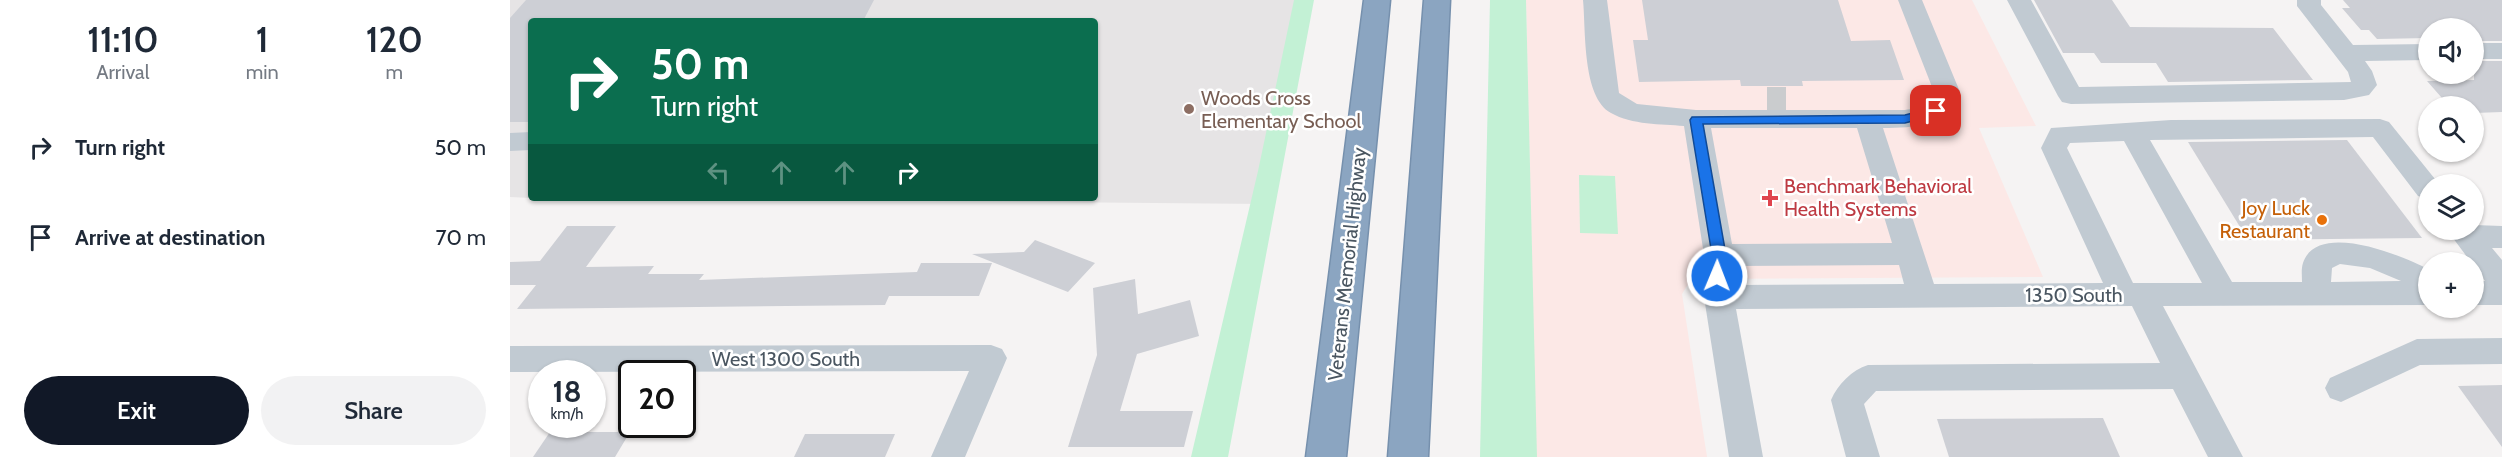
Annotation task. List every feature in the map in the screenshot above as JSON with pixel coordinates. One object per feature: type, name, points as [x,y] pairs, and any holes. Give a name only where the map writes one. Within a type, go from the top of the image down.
[{"type":"highway","name":"Veterans Memorial Highway","points":[[1326,457],[1377,0]]},
{"type":"highway","points":[[1408,457],[1437,0]]},
{"type":"street","points":[[1595,0],[1601,78],[1609,98],[1620,107],[1634,112],[1696,120],[1867,119],[1923,116],[1936,111],[1944,103],[1947,92],[1910,0]]},
{"type":"street","points":[[2019,0],[2092,133]]},
{"type":"street","points":[[2071,96],[2353,91],[2364,85],[2360,71],[2349,53],[2309,6],[2309,0]]},
{"type":"street","points":[[2484,51],[2502,51]]},
{"type":"street","points":[[2349,53],[2418,52]]},
{"type":"street","points":[[1730,119],[1744,106],[1777,100],[1806,103],[1827,119]]},
{"type":"street","points":[[1867,119],[1923,296]]},
{"type":"street","points":[[1696,120],[1719,255],[1719,297],[1746,457]]},
{"type":"street","points":[[2226,457],[2182,376],[2133,295],[2054,148],[2060,134],[2171,129],[2380,128],[2418,176]]},
{"type":"street","points":[[2132,132],[2223,294]]},
{"type":"street","points":[[510,142],[528,141]]},
{"type":"street","points":[[2484,236],[2502,237]]},
{"type":"street","points":[[2469,240],[2502,281]]},
{"type":"street","points":[[1719,255],[1910,254]]},
{"type":"street","points":[[2316,294],[2317,264],[2324,257],[2336,255],[2386,260],[2418,276]]},
{"type":"street","name":"1350 South","points":[[1719,297],[2418,293]]},
{"type":"street","points":[[2484,293],[2502,293]]},
{"type":"street","points":[[2341,388],[2417,352],[2502,351]]},
{"type":"street","name":"West 1300 South","points":[[510,359],[991,358],[948,457]]},
{"type":"street","points":[[1863,457],[1847,400],[1868,378],[2182,376]]},
{"type":"shaded area","name":"Woods Cross Elementary School","points":[[510,0],[1304,0],[1265,204],[922,201],[1098,201],[1098,18],[528,18],[528,198],[510,197]]},
{"type":"shaded area","name":"Benchmark Behavioral Health Systems","points":[[1526,0],[1972,0],[2036,126],[1979,128],[2043,277],[1697,279],[1690,281],[1682,294],[1707,457],[1536,457]]},
{"type":"green space","points":[[1294,0],[1314,0],[1228,457],[1191,457],[1258,171]]},
{"type":"green space","points":[[1490,0],[1526,0],[1537,457],[1480,457]]},
{"type":"green space","points":[[1579,175],[1615,176],[1618,234],[1580,233]]},
{"type":"building","points":[[526,0],[874,0],[865,18],[528,18],[528,122],[510,122],[510,18]]},
{"type":"building","points":[[1642,0],[1838,0],[1851,41],[1890,40],[1904,80],[1802,81],[1803,86],[1741,86],[1740,80],[1639,82],[1633,40],[1648,40]]},
{"type":"building","points":[[2034,0],[2112,0],[2130,27],[2273,28],[2313,80],[2168,82],[2156,63],[2101,63],[2094,53],[2063,53]]},
{"type":"building","points":[[2343,0],[2502,0],[2502,41],[2484,41],[2484,18],[2418,18],[2418,38],[2377,39],[2369,30],[2361,30],[2342,8],[2350,8]]},
{"type":"building","points":[[2484,61],[2502,61],[2502,112],[2484,113],[2484,96],[2440,96],[2430,84],[2484,84]]},
{"type":"building","points":[[2347,140],[2418,233],[2418,238],[2248,240],[2188,142]]},
{"type":"building","points":[[567,226],[616,226],[586,267],[654,266],[648,274],[704,274],[699,280],[917,272],[921,263],[992,263],[979,296],[889,296],[885,305],[517,309],[536,285],[510,285],[510,262],[540,261]]},
{"type":"building","points":[[1035,240],[1095,263],[1068,292],[972,254],[1024,252]]},
{"type":"building","points":[[1135,279],[1138,314],[1190,300],[1199,336],[1137,354],[1120,411],[1193,411],[1184,447],[1068,447],[1097,355],[1093,288]]},
{"type":"building","points":[[2502,385],[2502,447],[2458,386]]},
{"type":"building","points":[[2103,418],[2120,457],[1949,457],[1937,419]]},
{"type":"building","points":[[606,432],[618,432],[618,438],[626,438],[615,457],[533,457],[546,438],[606,438]]},
{"type":"building","points":[[805,434],[895,434],[885,457],[794,457]]},
{"type":"tunnel","points":[[1767,100],[1786,100]]},
{"type":"place","name":"Woods Cross Elementary School","points":[[1189,109]]},
{"type":"place","name":"Benchmark Behavioral Health Systems","points":[[1770,198]]},
{"type":"place","name":"Joy Luck Restaurant","points":[[2322,220]]},
{"type":"route","points":[[1717,276],[1719,255],[1696,120],[1905,119],[1936,111]]}]
